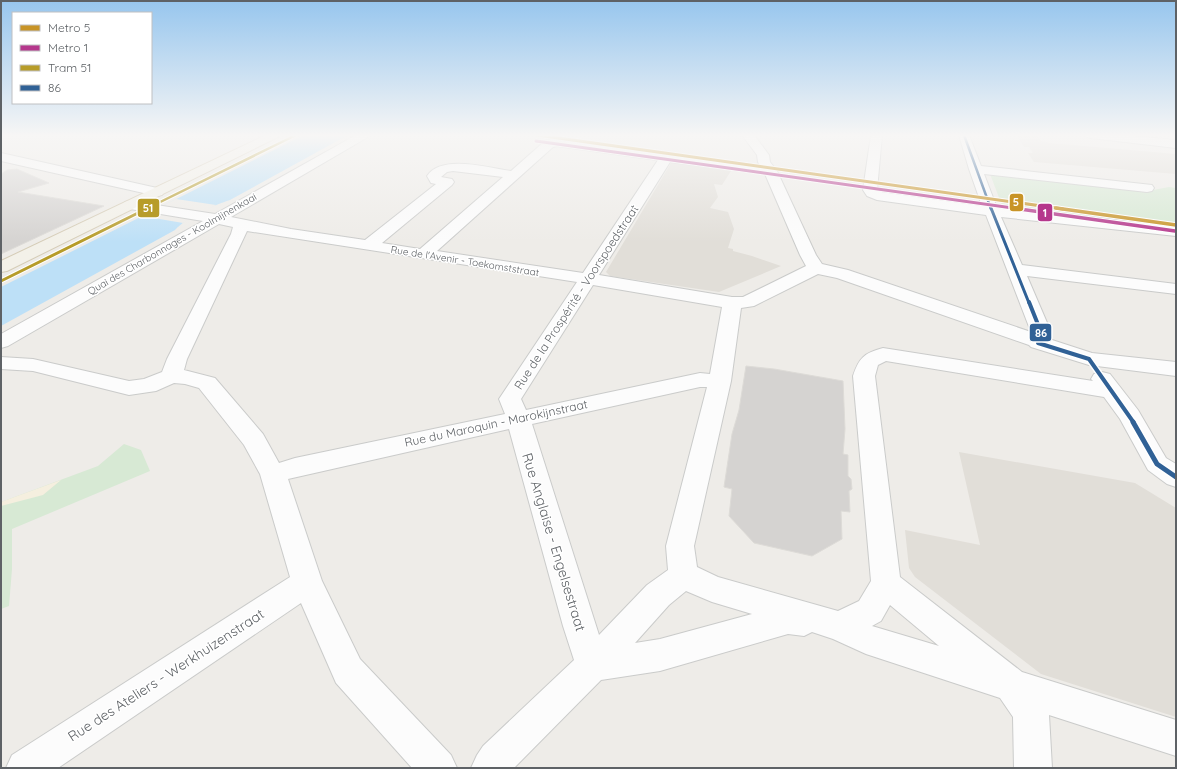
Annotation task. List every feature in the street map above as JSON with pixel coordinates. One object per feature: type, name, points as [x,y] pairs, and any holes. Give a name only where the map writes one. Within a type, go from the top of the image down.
[{"type":"main road","points":[[1,267],[200,171]]},
{"type":"street","points":[[61,171],[157,192]]},
{"type":"street","name":"Quai des Charbonnages - Koolmijnenkaai","points":[[1,342],[301,171]]},
{"type":"street","points":[[368,246],[447,182],[436,180],[434,176],[442,171]]},
{"type":"street","points":[[483,171],[514,175]]},
{"type":"street","points":[[424,254],[519,171]]},
{"type":"street","name":"Rue de la Prospérité - Voorspoedstraat","points":[[518,418],[510,399],[582,285],[588,279],[658,171]]},
{"type":"street","points":[[770,171],[808,255],[816,268],[842,274],[1038,343],[1089,359],[1176,369]]},
{"type":"street","points":[[873,171],[870,190],[877,196],[993,212],[1176,231]]},
{"type":"street","points":[[976,171],[1041,332],[1038,343]]},
{"type":"street","points":[[992,171],[1147,188]]},
{"type":"street","name":"Rue de l'Avenir - Toekomststraat","points":[[130,205],[197,215],[241,225],[368,246],[588,279],[732,303],[747,302],[816,268]]},
{"type":"street","points":[[171,376],[176,359],[239,234],[241,225]]},
{"type":"street","points":[[1017,270],[1176,289]]},
{"type":"street","points":[[683,576],[680,546],[720,381],[732,303]]},
{"type":"street","points":[[593,665],[660,655],[788,619],[840,626],[870,611],[886,583],[864,376],[868,362],[883,354],[1110,391]]},
{"type":"street","points":[[1089,359],[1110,391],[1130,416],[1157,464],[1176,478]]},
{"type":"street","points":[[1,363],[33,365],[128,388],[148,386],[171,376],[188,377],[207,383],[254,440],[273,474],[307,582],[348,671],[438,768]]},
{"type":"street","name":"Rue du Maroquin - Marokijnstraat","points":[[273,474],[295,467],[700,380],[720,381]]},
{"type":"street","name":"Rue Anglaise - Engelsestraat","points":[[518,418],[579,626],[593,665]]},
{"type":"street","points":[[683,576],[712,589],[840,626],[866,639],[1176,738]]},
{"type":"street","points":[[490,768],[496,759],[593,665],[658,595],[683,576]]},
{"type":"street","name":"Rue des Ateliers - Werkhuizenstraat","points":[[25,768],[307,582]]},
{"type":"street","points":[[886,583],[1012,686],[1031,711],[1033,768]]},
{"type":"shaded area","points":[[666,171],[731,171],[722,185],[714,184],[718,197],[710,208],[728,212],[734,229],[728,248],[733,249],[733,251],[781,266],[719,292],[610,276],[606,272]]},
{"type":"shaded area","points":[[1139,171],[1176,171],[1176,174]]},
{"type":"shaded area","points":[[959,452],[1135,483],[1176,508],[1176,717],[1041,674],[915,577],[909,568],[905,530],[980,545]]},
{"type":"green space","points":[[990,174],[1153,190],[1169,187],[1176,188],[1176,227],[1010,210],[1003,208]]},
{"type":"green space","points":[[124,444],[141,450],[150,471],[12,529],[12,569],[9,606],[1,609],[1,502],[98,466]]},
{"type":"sand","points":[[61,480],[43,495],[1,506],[1,502]]},
{"type":"water","points":[[232,171],[283,171],[230,200],[193,216],[175,230],[1,326],[1,287]]},
{"type":"pier","points":[[176,199],[216,205],[183,223],[142,216]]},
{"type":"building","points":[[6,171],[21,171],[49,183],[18,192],[104,206],[1,254],[1,174]]},
{"type":"building","points":[[746,366],[774,369],[843,381],[845,429],[843,454],[848,455],[848,476],[851,479],[852,489],[849,491],[850,512],[841,511],[842,539],[812,556],[754,543],[729,516],[732,489],[724,487],[732,434],[739,410]]},
{"type":"metro line","name":"1","points":[[748,171],[1175,231]]},
{"type":"metro line","name":"5","points":[[792,171],[1176,225]]},
{"type":"tram line","name":"51","points":[[1,281],[223,171]]},
{"type":"transit line","name":"86","points":[[977,171],[1041,332],[1038,343],[1089,359],[1110,391],[1130,416],[1157,464],[1176,477]]}]
